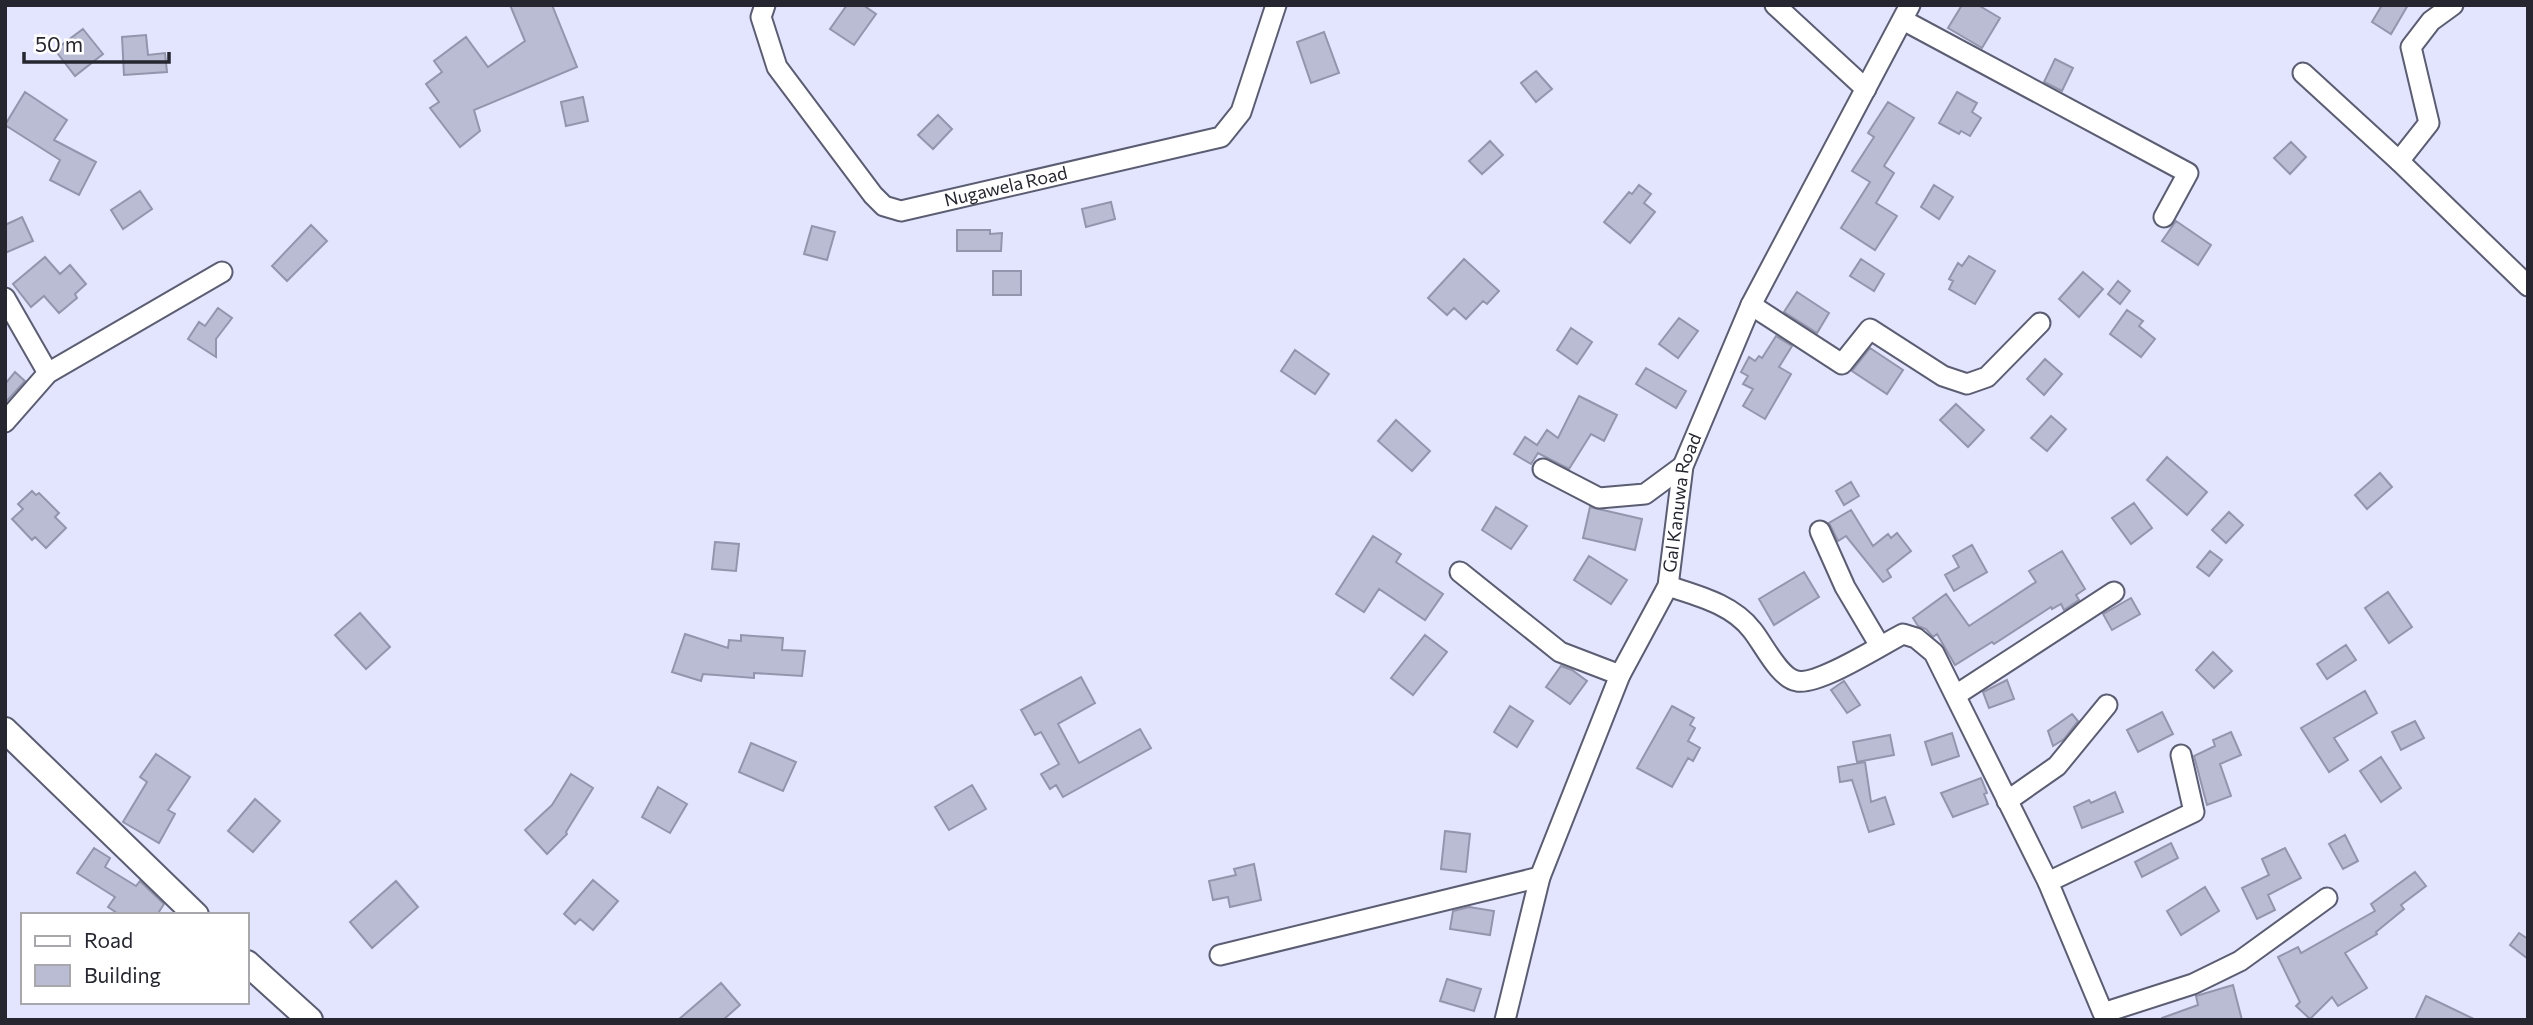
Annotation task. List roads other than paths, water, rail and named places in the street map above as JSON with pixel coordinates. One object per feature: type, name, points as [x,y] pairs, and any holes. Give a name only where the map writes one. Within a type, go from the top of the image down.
[{"type":"street","name":"Nugawela Road","points":[[765,5],[761,17],[777,67],[873,195],[884,206],[901,211],[1222,137],[1241,112],[1276,5]]},
{"type":"street","points":[[1775,5],[1866,89]]},
{"type":"street","points":[[2399,161],[2429,123],[2411,47],[2431,21],[2453,5]]},
{"type":"street","points":[[1906,12],[2188,173],[2164,217]]},
{"type":"street","name":"Gal Kanuwa Road","points":[[1505,1020],[1540,877],[1620,675],[1668,586],[1683,466],[1751,305],[1906,12]]},
{"type":"street","points":[[2303,74],[2399,161],[2528,286]]},
{"type":"street","points":[[5,422],[48,373],[222,272]]},
{"type":"street","points":[[5,298],[48,373]]},
{"type":"street","points":[[1751,305],[1842,364],[1870,329],[1943,376],[1967,384],[1987,377],[2040,323]]},
{"type":"street","points":[[1543,469],[1599,498],[1645,494],[1683,466]]},
{"type":"street","points":[[1820,531],[1845,587],[1880,646]]},
{"type":"street","points":[[1460,572],[1560,652],[1620,675]]},
{"type":"street","points":[[1668,586],[1718,603],[1751,627],[1783,673],[1796,681],[1816,680],[1903,634],[1916,638],[1934,653],[2048,882],[2105,1016],[2193,984],[2228,967],[2327,898]]},
{"type":"street","points":[[1956,695],[2114,592]]},
{"type":"street","points":[[2007,801],[2057,766],[2107,705]]},
{"type":"street","points":[[5,730],[194,913]]},
{"type":"street","points":[[2048,882],[2194,812],[2181,755]]},
{"type":"street","points":[[1220,955],[1540,877]]},
{"type":"street","points":[[248,964],[310,1020]]}]
